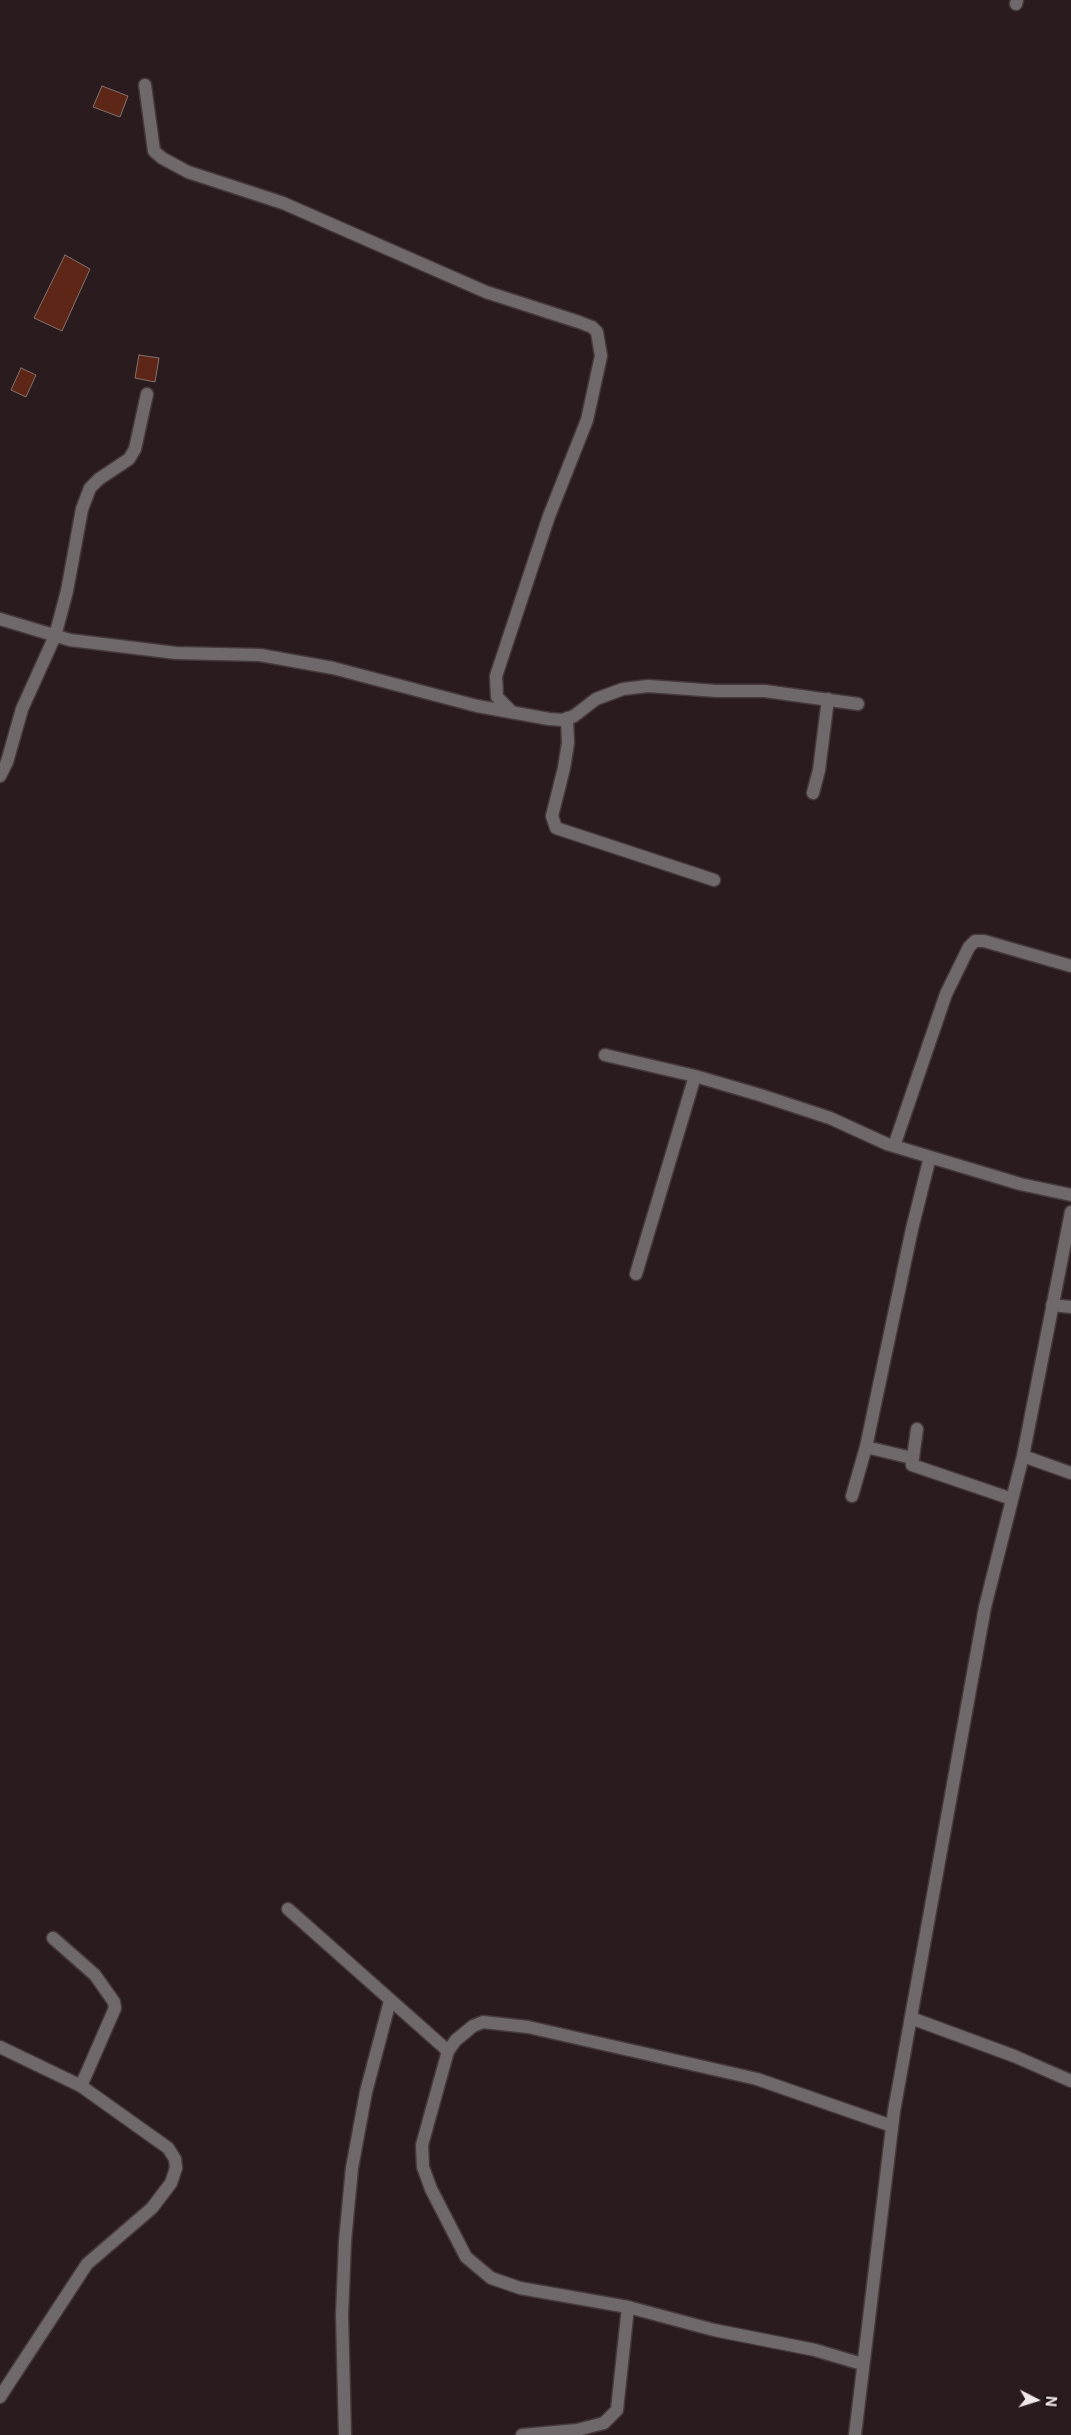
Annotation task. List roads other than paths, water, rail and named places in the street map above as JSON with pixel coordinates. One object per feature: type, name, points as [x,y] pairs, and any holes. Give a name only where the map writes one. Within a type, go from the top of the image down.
[{"type":"street","points":[[144,84],[154,151],[162,158],[188,172],[283,203],[486,292],[579,322],[592,327],[597,332],[601,356],[587,420],[550,516],[496,676],[497,697],[512,712]]},
{"type":"street","points":[[0,776],[7,762],[22,709],[55,636],[67,591],[82,510],[90,488],[99,479],[129,459],[135,449],[147,394]]},
{"type":"street","points":[[0,619],[55,636],[176,653],[260,655],[333,668],[477,706],[549,719],[574,716],[596,700],[623,689],[648,686],[717,691],[765,691],[858,704]]},
{"type":"street","points":[[813,793],[819,770],[828,699]]},
{"type":"street","points":[[567,718],[568,743],[552,816],[556,828],[714,880]]},
{"type":"street","points":[[894,1146],[946,994],[969,947],[975,941],[984,941],[1071,966]]},
{"type":"street","points":[[605,1054],[695,1076],[830,1118],[894,1146],[1020,1184],[1071,1195]]},
{"type":"street","points":[[636,1274],[695,1076]]},
{"type":"street","points":[[852,1496],[866,1447],[912,1229],[930,1157]]},
{"type":"street","points":[[855,2435],[892,2126],[911,2018],[985,1607],[1022,1456],[1071,1212]]},
{"type":"street","points":[[1052,1305],[1071,1307]]},
{"type":"street","points":[[917,1429],[912,1466],[1012,1499]]},
{"type":"street","points":[[866,1447],[912,1458]]},
{"type":"street","points":[[1022,1456],[1071,1473]]},
{"type":"street","points":[[288,1909],[448,2051]]},
{"type":"street","points":[[54,1938],[96,1975],[116,2008],[81,2086]]},
{"type":"street","points":[[345,2435],[342,2315],[345,2241],[352,2168],[366,2092],[390,2001]]},
{"type":"street","points":[[911,2018],[1014,2056],[1071,2081]]},
{"type":"street","points":[[862,2364],[815,2350],[714,2330],[628,2307],[502,2283],[480,2271],[466,2257],[431,2189],[422,2158],[422,2146],[448,2051],[473,2026],[483,2022],[497,2022],[588,2040],[756,2079],[892,2126]]},
{"type":"street","points":[[0,2047],[81,2086],[168,2148],[175,2159],[176,2168],[171,2183],[152,2208],[87,2264],[0,2397]]},
{"type":"street","points":[[522,2435],[577,2430],[604,2423],[617,2410],[628,2307]]}]
